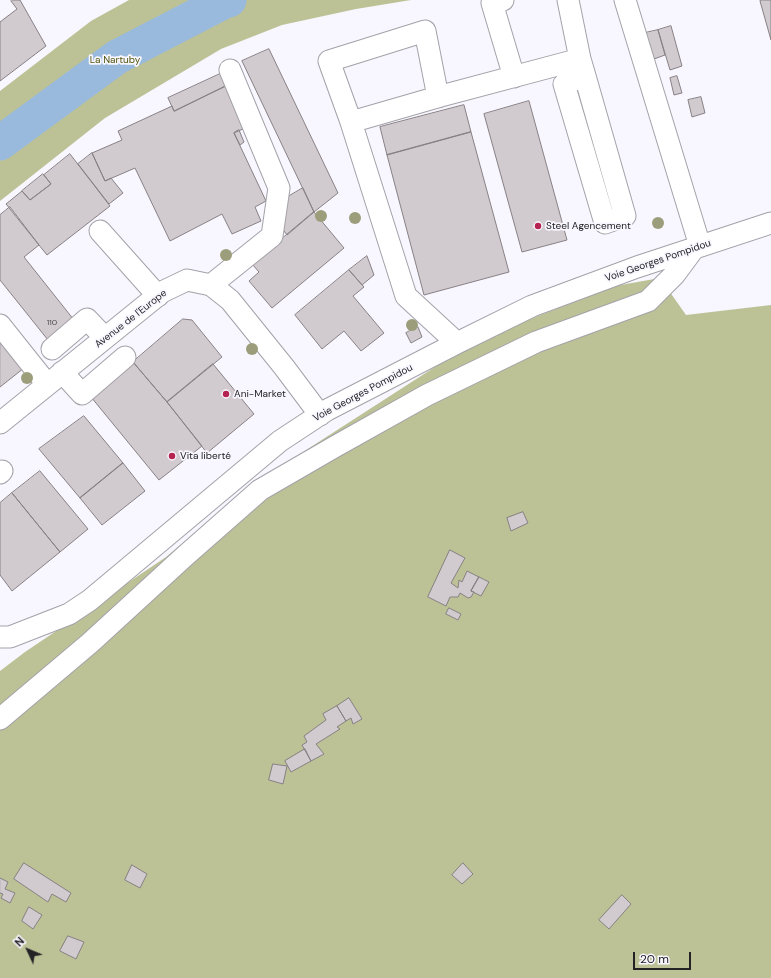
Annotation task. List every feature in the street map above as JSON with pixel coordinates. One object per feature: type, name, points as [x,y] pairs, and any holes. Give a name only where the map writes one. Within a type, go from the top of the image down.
[{"type":"street","points":[[503,0],[492,3],[514,77]]},
{"type":"street","points":[[568,0],[583,68],[625,216],[605,223],[564,84],[583,68]]},
{"type":"street","points":[[0,719],[90,643],[260,490],[434,392],[536,342],[648,300],[675,274],[698,246],[625,0]]},
{"type":"street","points":[[438,97],[425,31],[329,61],[351,122],[406,296],[457,343]]},
{"type":"street","points":[[351,122],[514,77],[583,68]]},
{"type":"street","points":[[211,285],[272,236],[279,188],[230,70]]},
{"type":"street","name":"Voie Georges Pompidou","points":[[0,637],[10,637],[69,614],[90,600],[280,440],[327,410],[532,306],[637,267],[771,223]]},
{"type":"street","points":[[100,231],[158,296]]},
{"type":"street","name":"Avenue de l'Europe","points":[[0,423],[162,292],[187,280],[211,285],[230,300],[284,367],[320,415]]},
{"type":"street","points":[[52,349],[87,319],[105,338]]},
{"type":"street","points":[[0,325],[55,378],[82,394],[125,357]]},
{"type":"green space","name":"La Nartuby","points":[[129,0],[411,0],[356,9],[282,25],[221,49],[105,118],[0,201],[0,91],[91,21]]},
{"type":"green space","points":[[660,278],[686,315],[771,305],[771,978],[0,978],[0,671],[25,652],[166,557],[255,483],[438,365],[520,323],[615,286]]},
{"type":"building","points":[[20,0],[46,46],[0,81],[0,22],[17,9],[11,1]]},
{"type":"building","points":[[771,0],[771,40],[760,1]]},
{"type":"building","points":[[671,26],[682,66],[670,70],[658,30]]},
{"type":"building","points":[[658,30],[665,55],[654,59],[649,42],[647,43],[645,33]]},
{"type":"building","points":[[269,49],[338,193],[314,212],[242,61]]},
{"type":"building","points":[[220,74],[226,86],[174,111],[168,98]]},
{"type":"building","points":[[677,76],[682,93],[674,95],[670,78]]},
{"type":"building","points":[[226,86],[245,128],[234,133],[266,201],[255,207],[261,221],[232,234],[222,214],[170,241],[135,168],[105,181],[92,153],[122,140],[118,131],[172,106],[174,111]]},
{"type":"building","points":[[701,97],[705,113],[692,117],[688,100]]},
{"type":"building","points":[[529,101],[567,240],[522,252],[484,114]]},
{"type":"building","points":[[464,105],[471,132],[387,155],[380,127]]},
{"type":"building","points":[[239,130],[244,142],[240,145],[234,133]]},
{"type":"building","points":[[471,132],[509,272],[424,295],[387,155]]},
{"type":"building","points":[[92,153],[105,181],[111,178],[123,193],[109,204],[78,164]]},
{"type":"building","points":[[70,154],[110,206],[47,255],[6,204],[22,191],[30,200],[51,184],[44,175]]},
{"type":"building","points":[[43,174],[51,184],[30,200],[22,191]]},
{"type":"building","points":[[303,188],[314,212],[287,235],[278,223],[289,196]]},
{"type":"building","points":[[10,207],[39,245],[24,257],[74,320],[48,340],[0,280],[0,215]]},
{"type":"building","points":[[314,212],[344,248],[272,308],[249,281],[259,272],[252,264]]},
{"type":"building","points":[[367,256],[374,275],[362,285],[349,270]]},
{"type":"building","points":[[349,270],[364,287],[353,296],[384,333],[361,351],[344,331],[322,349],[295,315]]},
{"type":"building","points":[[183,319],[192,320],[222,357],[167,402],[133,362]]},
{"type":"building","points":[[418,327],[422,337],[411,343],[406,333]]},
{"type":"building","points":[[0,337],[24,368],[0,387]]},
{"type":"building","points":[[133,362],[202,446],[159,480],[91,397]]},
{"type":"building","points":[[213,364],[254,414],[207,453],[167,402]]},
{"type":"building","points":[[84,416],[123,463],[80,498],[39,449]]},
{"type":"building","points":[[123,463],[145,491],[102,525],[80,498]]},
{"type":"building","points":[[40,471],[88,529],[60,552],[12,493]]},
{"type":"building","points":[[12,493],[60,552],[12,591],[0,575],[0,503]]},
{"type":"building","points":[[523,512],[528,523],[511,531],[507,518]]},
{"type":"building","points":[[450,550],[465,558],[451,583],[458,588],[459,580],[462,582],[467,571],[479,577],[471,591],[474,592],[471,597],[468,598],[460,593],[458,597],[450,597],[446,606],[428,597]]},
{"type":"building","points":[[479,577],[489,582],[481,596],[471,591]]},
{"type":"building","points":[[449,608],[461,614],[458,620],[446,614]]},
{"type":"building","points":[[349,698],[362,719],[353,724],[351,718],[346,721],[337,706]]},
{"type":"building","points":[[337,706],[346,721],[337,727],[340,729],[316,744],[324,754],[311,761],[302,745],[307,742],[304,736],[326,720],[323,714]]},
{"type":"building","points":[[305,749],[311,761],[291,772],[285,761]]},
{"type":"building","points":[[273,764],[287,766],[283,784],[269,780]]},
{"type":"building","points":[[24,863],[71,893],[66,902],[52,894],[48,902],[14,879]]},
{"type":"building","points":[[463,863],[473,874],[462,884],[452,875]]},
{"type":"building","points":[[132,865],[147,874],[140,888],[125,880]]},
{"type":"building","points":[[0,878],[8,882],[5,889],[15,893],[10,903],[1,898],[3,894],[0,893]]},
{"type":"building","points":[[622,895],[631,904],[609,929],[599,920]]},
{"type":"building","points":[[29,907],[42,915],[33,929],[22,921]]},
{"type":"building","points":[[68,936],[84,942],[76,959],[60,951]]},
{"type":"waterway","name":"La Nartuby","points":[[0,143],[117,57],[229,0]]},
{"type":"place","name":"Steel Agencement","points":[[538,226]]},
{"type":"place","name":"Ani-Market","points":[[226,394]]},
{"type":"place","name":"Vita liberté","points":[[172,456]]}]
